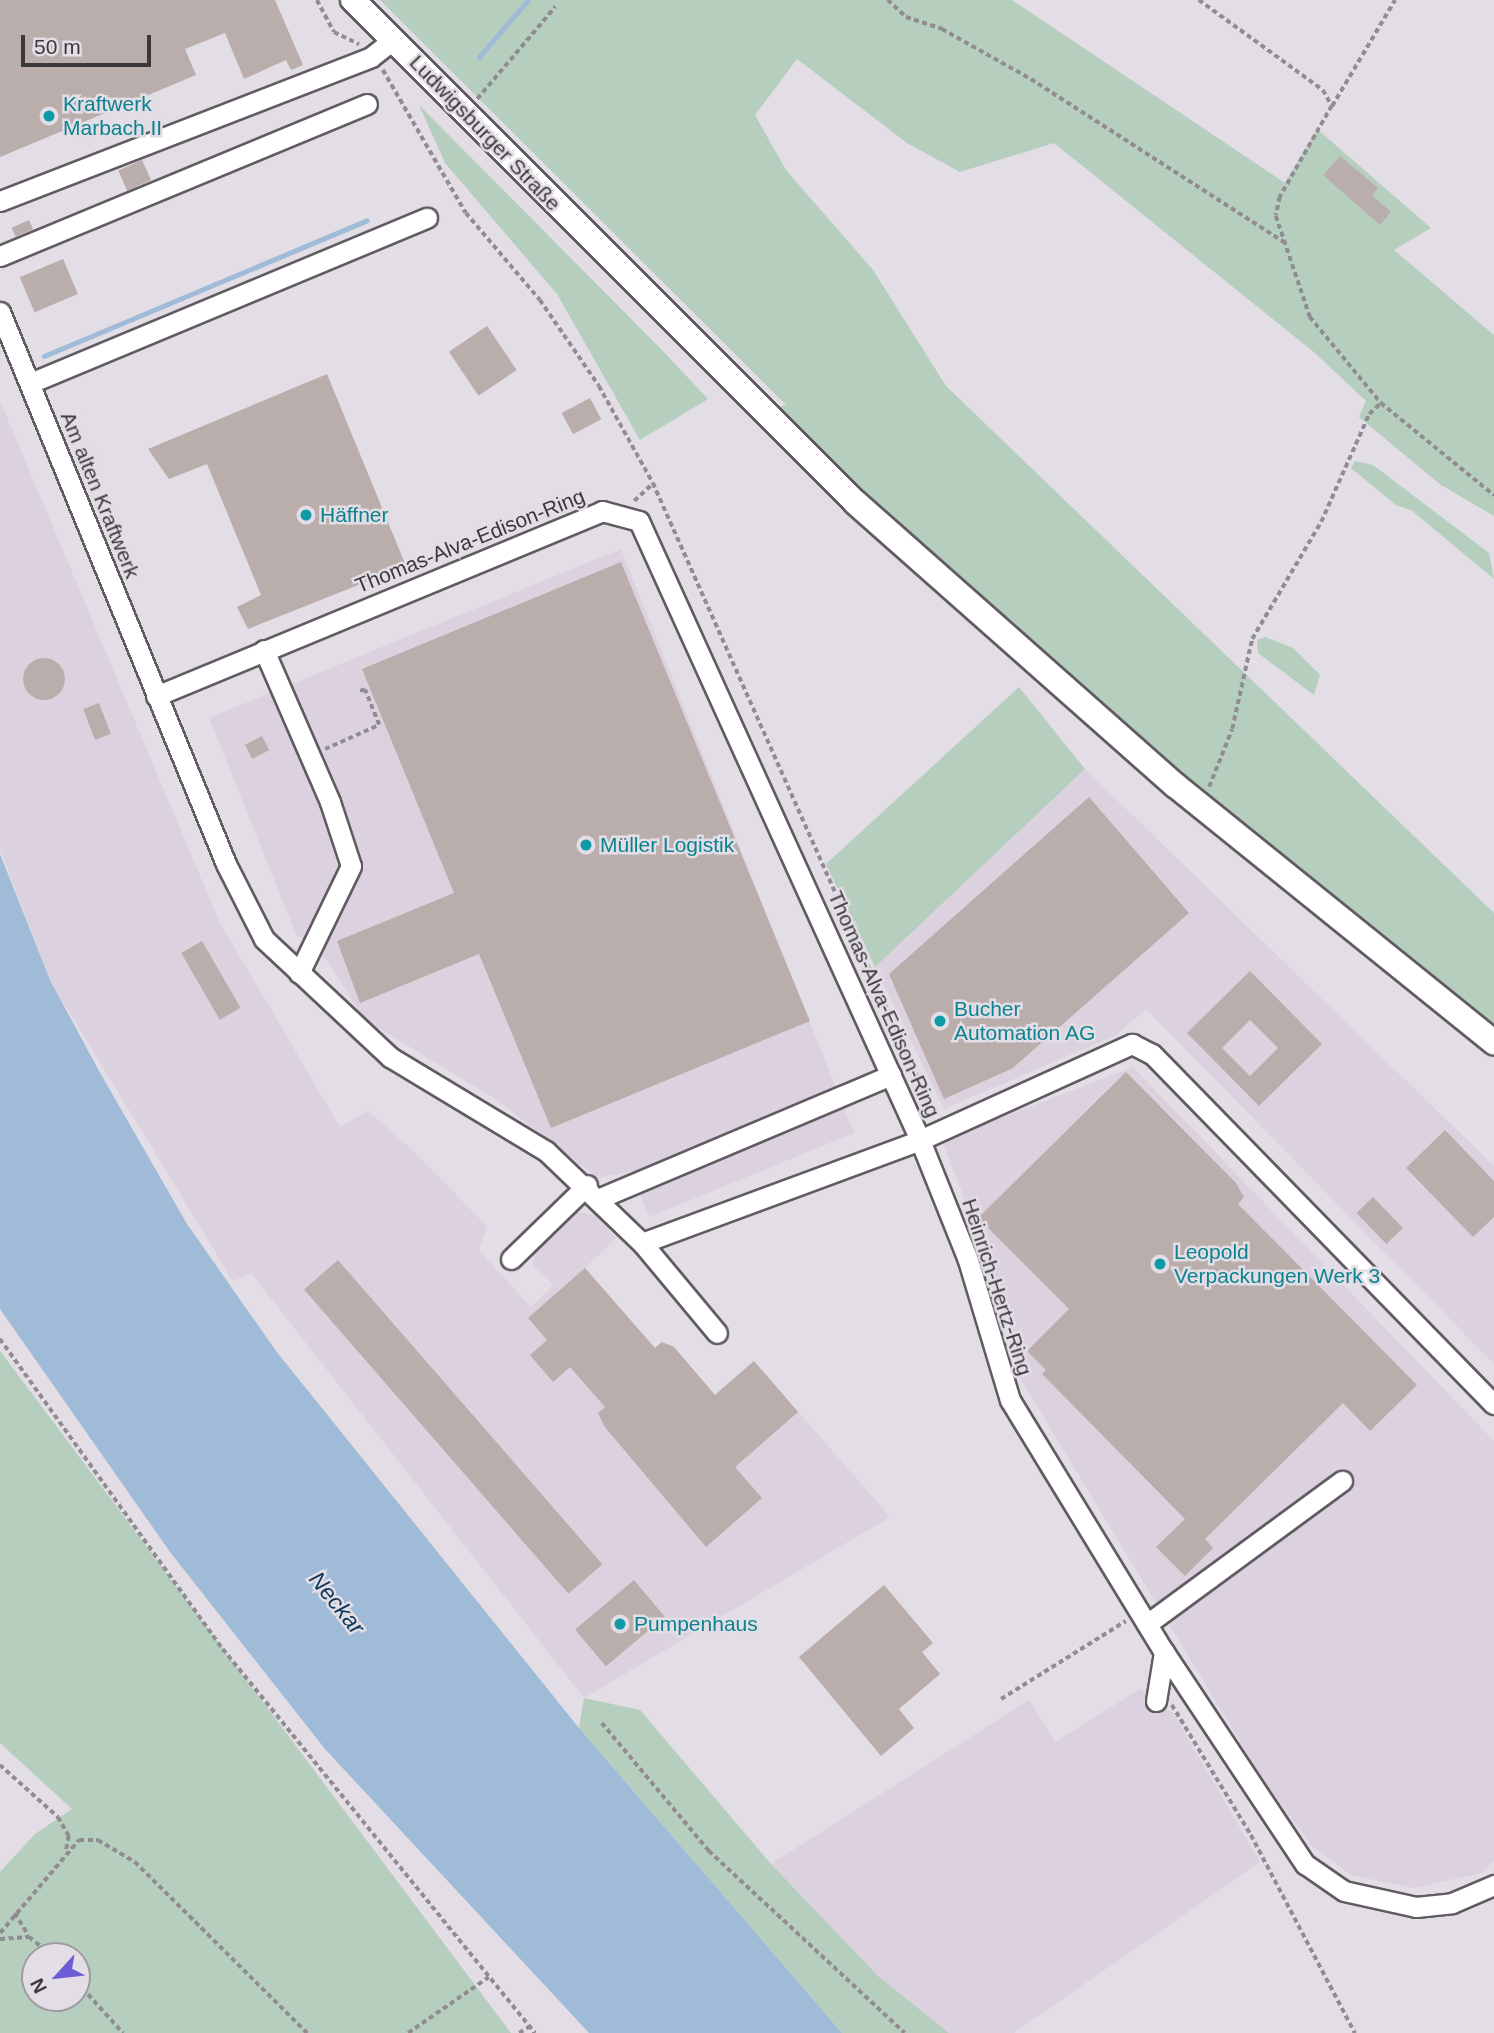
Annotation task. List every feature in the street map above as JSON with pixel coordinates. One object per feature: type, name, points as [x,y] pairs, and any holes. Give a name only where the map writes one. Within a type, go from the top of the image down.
[{"type":"main road","name":"Ludwigsburger Straße","points":[[353,0],[617,267],[856,503],[1199,804],[1494,1042]]},
{"type":"street","points":[[0,201],[371,57],[393,40]]},
{"type":"street","points":[[0,256],[367,104]]},
{"type":"street","points":[[30,383],[426,218]]},
{"type":"street","name":"Am alten Kraftwerk","points":[[0,312],[156,696]]},
{"type":"street","name":"Thomas-Alva-Edison-Ring","points":[[156,696],[602,511],[623,512],[639,521],[920,1140],[642,1242]]},
{"type":"street","points":[[264,650],[302,737],[351,866],[299,973]]},
{"type":"street","points":[[156,696],[247,913],[299,973],[390,1058],[500,1121],[594,1191],[642,1242],[717,1333]]},
{"type":"street","points":[[920,1140],[1132,1044],[1152,1054],[1494,1404]]},
{"type":"street","points":[[511,1259],[594,1191],[891,1075]]},
{"type":"street","name":"Heinrich-Hertz-Ring","points":[[920,1140],[968,1260],[1010,1400],[1143,1619],[1267,1814],[1315,1870],[1373,1902],[1416,1907],[1452,1903],[1494,1885]]},
{"type":"street","points":[[1143,1619],[1342,1481]]},
{"type":"street","points":[[1156,1701],[1157,1680],[1164,1652]]},
{"type":"path","points":[[317,0],[334,32],[371,57],[398,87],[466,213],[540,300],[599,386],[653,483],[941,1130]]},
{"type":"path","points":[[888,0],[906,17],[942,29],[1031,79],[1284,243]]},
{"type":"path","points":[[1199,0],[1323,90],[1332,106]]},
{"type":"path","points":[[1395,0],[1280,197],[1276,216],[1310,317],[1381,403],[1494,495]]},
{"type":"path","points":[[465,114],[555,7]]},
{"type":"path","points":[[1199,804],[1232,729],[1252,639],[1321,522],[1369,414],[1381,403]]},
{"type":"path","points":[[623,512],[653,483]]},
{"type":"path","points":[[302,737],[330,749],[379,725],[365,690],[358,692]]},
{"type":"path","points":[[0,1339],[223,1649],[535,2033]]},
{"type":"path","points":[[1001,1699],[1143,1619]]},
{"type":"path","points":[[1157,1680],[1251,1835],[1355,2033]]},
{"type":"path","points":[[602,1723],[709,1851],[905,2033]]},
{"type":"path","points":[[0,1765],[58,1817],[69,1836],[66,1853]]},
{"type":"path","points":[[0,1933],[79,1840],[97,1840],[135,1862],[307,2033]]},
{"type":"path","points":[[15,1913],[29,1937],[35,1942]]},
{"type":"path","points":[[0,1938],[29,1937]]},
{"type":"path","points":[[408,2033],[490,1976]]},
{"type":"path","points":[[91,1998],[123,2033]]},
{"type":"path","points":[[519,2033],[530,2026]]},
{"type":"shaded area","points":[[0,401],[219,921],[340,1127],[368,1111],[409,1147],[487,1226],[479,1250],[531,1307],[554,1285],[533,1265],[535,1243],[577,1212],[595,1215],[616,1238],[585,1268],[654,1348],[662,1342],[674,1347],[715,1395],[754,1361],[890,1517],[584,1698],[251,1273],[233,1281],[51,982],[0,849]]},
{"type":"shaded area","points":[[621,549],[854,1133],[649,1217],[632,1171],[598,1178],[497,1100],[364,1019],[328,962],[296,934],[209,718]]},
{"type":"shaded area","points":[[1085,769],[1494,1166],[1494,1364],[1146,1009],[1116,1035],[944,1109],[875,967]]},
{"type":"shaded area","points":[[1133,1067],[1494,1441],[1494,1861],[1481,1873],[1414,1888],[1351,1875],[1311,1845],[1261,1776],[1021,1380],[996,1280],[942,1141]]},
{"type":"shaded area","points":[[1140,1689],[1173,1713],[1260,1862],[1014,2033],[949,2033],[878,1976],[771,1864],[1029,1700],[1055,1742]]},
{"type":"green space","points":[[380,0],[1012,0],[1285,183],[1317,129],[1431,228],[1394,250],[1494,335],[1494,516],[1441,485],[1359,417],[1366,401],[1315,353],[1054,143],[960,172],[907,143],[797,59],[755,115],[786,170],[873,270],[946,386],[1494,913],[1494,1033],[1297,879],[861,499],[771,409],[786,405]]},
{"type":"green space","points":[[419,105],[708,399],[640,440],[557,294],[445,163]]},
{"type":"green space","points":[[1355,461],[1373,465],[1489,553],[1494,579],[1411,510],[1396,505],[1351,468]]},
{"type":"green space","points":[[1265,637],[1293,648],[1320,675],[1314,695],[1258,653],[1257,640]]},
{"type":"green space","points":[[1019,687],[1085,769],[875,967],[826,864]]},
{"type":"green space","points":[[0,1351],[511,2033],[0,2033],[0,1872],[35,1834],[72,1809],[0,1743]]},
{"type":"green space","points":[[584,1698],[640,1710],[771,1864],[878,1976],[949,2033],[842,2033],[579,1728]]},
{"type":"water","name":"Neckar","points":[[0,854],[50,980],[99,1071],[187,1224],[276,1351],[579,1728],[842,2033],[589,2033],[325,1749],[170,1552],[0,1309]]},
{"type":"building","name":"Kraftwerk Marbach II","points":[[0,0],[275,0],[303,65],[291,70],[286,60],[244,79],[225,33],[185,49],[196,75],[0,157]]},
{"type":"building","points":[[1340,156],[1378,188],[1372,195],[1391,212],[1380,225],[1323,175]]},
{"type":"building","points":[[142,160],[151,180],[127,191],[118,171]]},
{"type":"building","points":[[29,220],[33,229],[16,237],[12,228]]},
{"type":"building","points":[[63,259],[78,294],[35,312],[20,277]]},
{"type":"building","points":[[487,326],[517,370],[479,396],[449,352]]},
{"type":"building","name":"Häffner","points":[[327,374],[406,566],[248,629],[237,607],[261,595],[207,464],[169,479],[148,449]]},
{"type":"building","points":[[590,398],[601,419],[573,434],[562,413]]},
{"type":"building","name":"Müller Logistik","points":[[621,562],[810,1021],[551,1128],[479,954],[360,1003],[337,941],[454,893],[362,669]]},
{"type":"building","points":[[44,658],[59,664],[65,679],[59,694],[44,700],[29,694],[23,679],[29,664]]},
{"type":"building","points":[[99,703],[111,734],[95,740],[83,709]]},
{"type":"building","points":[[262,736],[269,750],[252,759],[245,745]]},
{"type":"building","points":[[1089,797],[1189,913],[1013,1068],[944,1099],[889,974]]},
{"type":"building","points":[[202,941],[240,1008],[220,1020],[181,953]]},
{"type":"building","points":[[1250,971],[1322,1044],[1259,1106],[1187,1033]],"holes":[[[1250,1020],[1278,1048],[1250,1076],[1222,1048]]]},
{"type":"building","name":"Leopold Verpackungen Werk 3","points":[[1126,1072],[1236,1183],[1244,1197],[1238,1204],[1417,1385],[1370,1431],[1343,1403],[1205,1539],[1213,1548],[1185,1576],[1156,1547],[1185,1519],[1042,1374],[1046,1370],[1027,1351],[1069,1309],[978,1218]]},
{"type":"building","points":[[1445,1130],[1494,1181],[1494,1217],[1473,1237],[1406,1168]]},
{"type":"building","points":[[1373,1197],[1403,1228],[1386,1244],[1356,1213]]},
{"type":"building","points":[[338,1260],[602,1564],[568,1594],[304,1290]]},
{"type":"building","points":[[585,1268],[655,1348],[662,1342],[674,1347],[715,1395],[754,1361],[798,1412],[735,1467],[762,1498],[706,1547],[604,1426],[598,1413],[605,1407],[570,1367],[553,1382],[530,1355],[547,1340],[528,1318]]},
{"type":"building","name":"Pumpenhaus","points":[[634,1580],[665,1617],[606,1666],[575,1629]]},
{"type":"building","points":[[884,1585],[933,1643],[922,1652],[940,1674],[899,1709],[914,1728],[881,1756],[799,1657]]},
{"type":"waterway","points":[[479,57],[528,0]]},
{"type":"waterway","points":[[44,356],[367,220]]},
{"type":"place","name":"Kraftwerk Marbach II","points":[[49,116]]},
{"type":"place","name":"Häffner","points":[[306,515]]},
{"type":"place","name":"Müller Logistik","points":[[586,845]]},
{"type":"place","name":"Bucher Automation AG","points":[[940,1021]]},
{"type":"place","name":"Leopold Verpackungen Werk 3","points":[[1160,1264]]},
{"type":"place","name":"Pumpenhaus","points":[[620,1624]]}]
